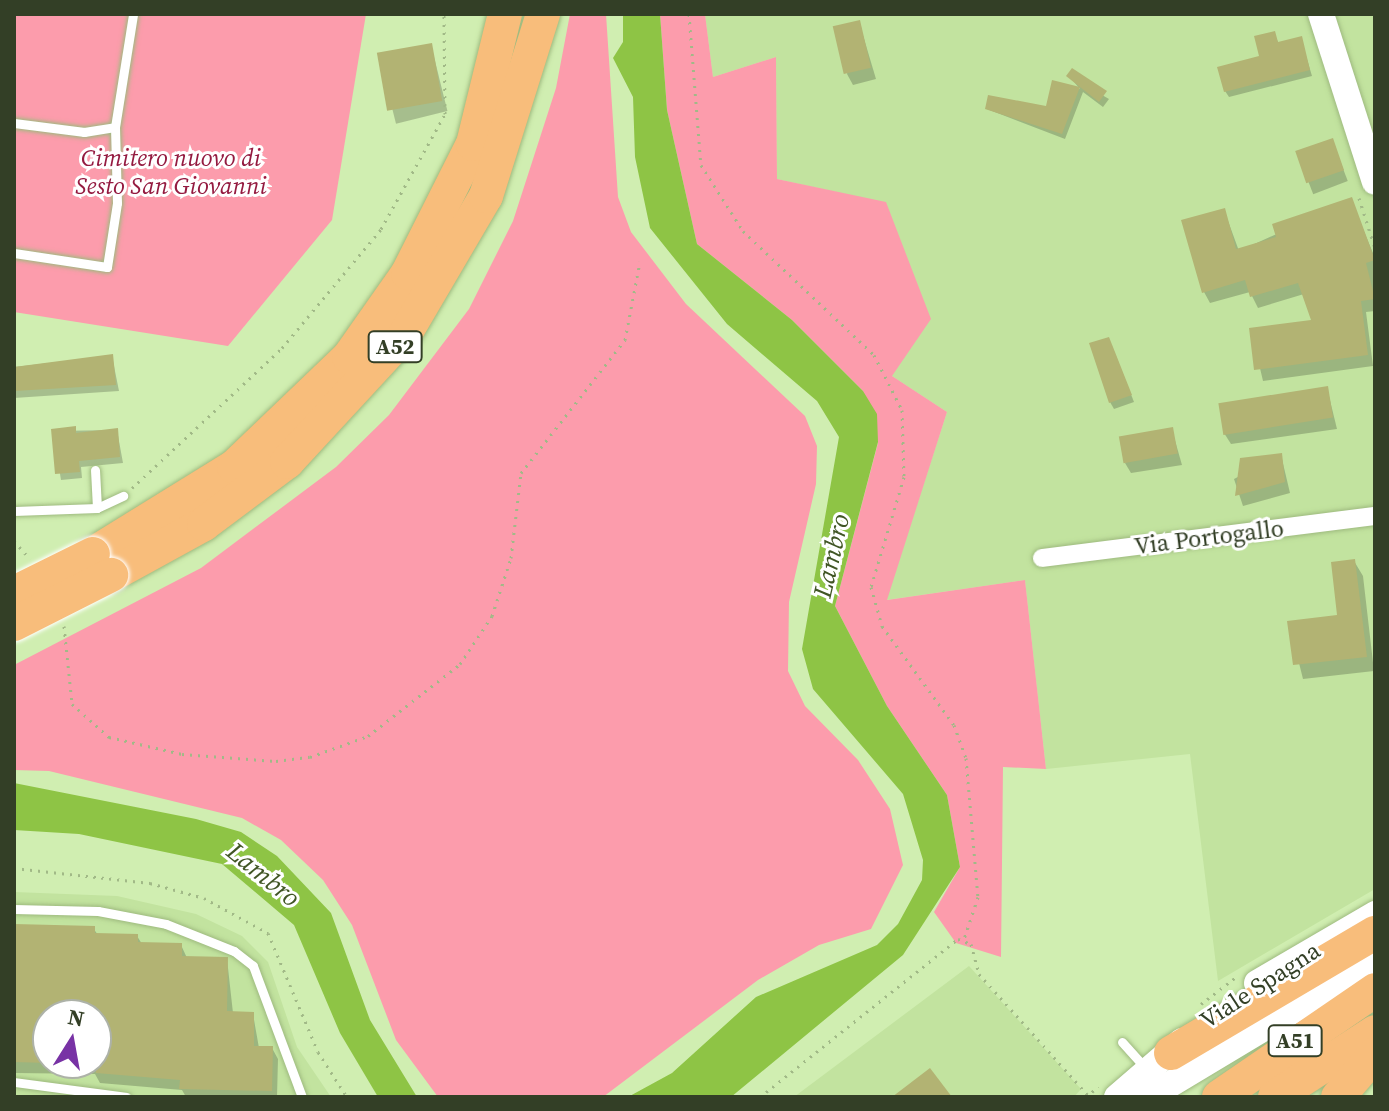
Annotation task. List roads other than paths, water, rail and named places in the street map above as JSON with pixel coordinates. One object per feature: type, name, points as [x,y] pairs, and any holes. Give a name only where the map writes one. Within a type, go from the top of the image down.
[{"type":"highway","name":"A52","points":[[14,624],[97,557],[234,467],[349,357],[408,273],[473,144],[505,14]]},
{"type":"highway","name":"A52","points":[[14,593],[97,557],[204,524],[287,462],[405,334],[486,196],[543,14]]},
{"type":"highway","points":[[23,568],[97,557]]},
{"type":"highway","points":[[1156,1074],[1375,933]]},
{"type":"highway","name":"A51","points":[[1219,1097],[1375,990]]},
{"type":"highway","name":"A51","points":[[1275,1097],[1375,1032]]},
{"type":"highway","points":[[1338,1097],[1375,1054]]},
{"type":"street","points":[[1321,14],[1375,182]]},
{"type":"street","name":"Via Portogallo","points":[[1042,558],[1375,516]]},
{"type":"street","name":"Viale Spagna","points":[[1156,1074],[1227,1002],[1375,914]]},
{"type":"street","name":"Viale Spagna","points":[[1117,1097],[1375,961]]},
{"type":"lane","points":[[14,253],[107,267],[117,203],[115,127],[133,14]]},
{"type":"lane","points":[[14,123],[84,132],[115,127]]},
{"type":"lane","points":[[95,470],[97,508]]},
{"type":"lane","points":[[14,511],[97,508],[123,496]]},
{"type":"lane","points":[[14,909],[98,911],[166,924],[234,951],[253,966],[302,1097]]},
{"type":"lane","points":[[1122,1042],[1156,1074]]},
{"type":"lane","points":[[14,1082],[126,1097]]},
{"type":"water","name":"Lambro","points":[[623,14],[660,14],[667,110],[697,244],[792,320],[863,391],[877,414],[878,442],[835,606],[887,706],[947,795],[960,867],[903,955],[731,1097],[628,1097],[672,1073],[756,997],[877,945],[898,924],[922,880],[923,860],[903,794],[813,689],[802,649],[839,437],[817,401],[727,324],[650,228],[635,157],[633,97],[613,58],[623,42]]},
{"type":"water","name":"Lambro","points":[[14,783],[196,819],[241,832],[277,856],[331,913],[370,1020],[417,1097],[378,1097],[340,1033],[294,925],[222,864],[79,834],[14,830]]},
{"type":"park label","name":"Cimitero nuovo di Sesto San Giovanni","points":[[171,172]]}]
